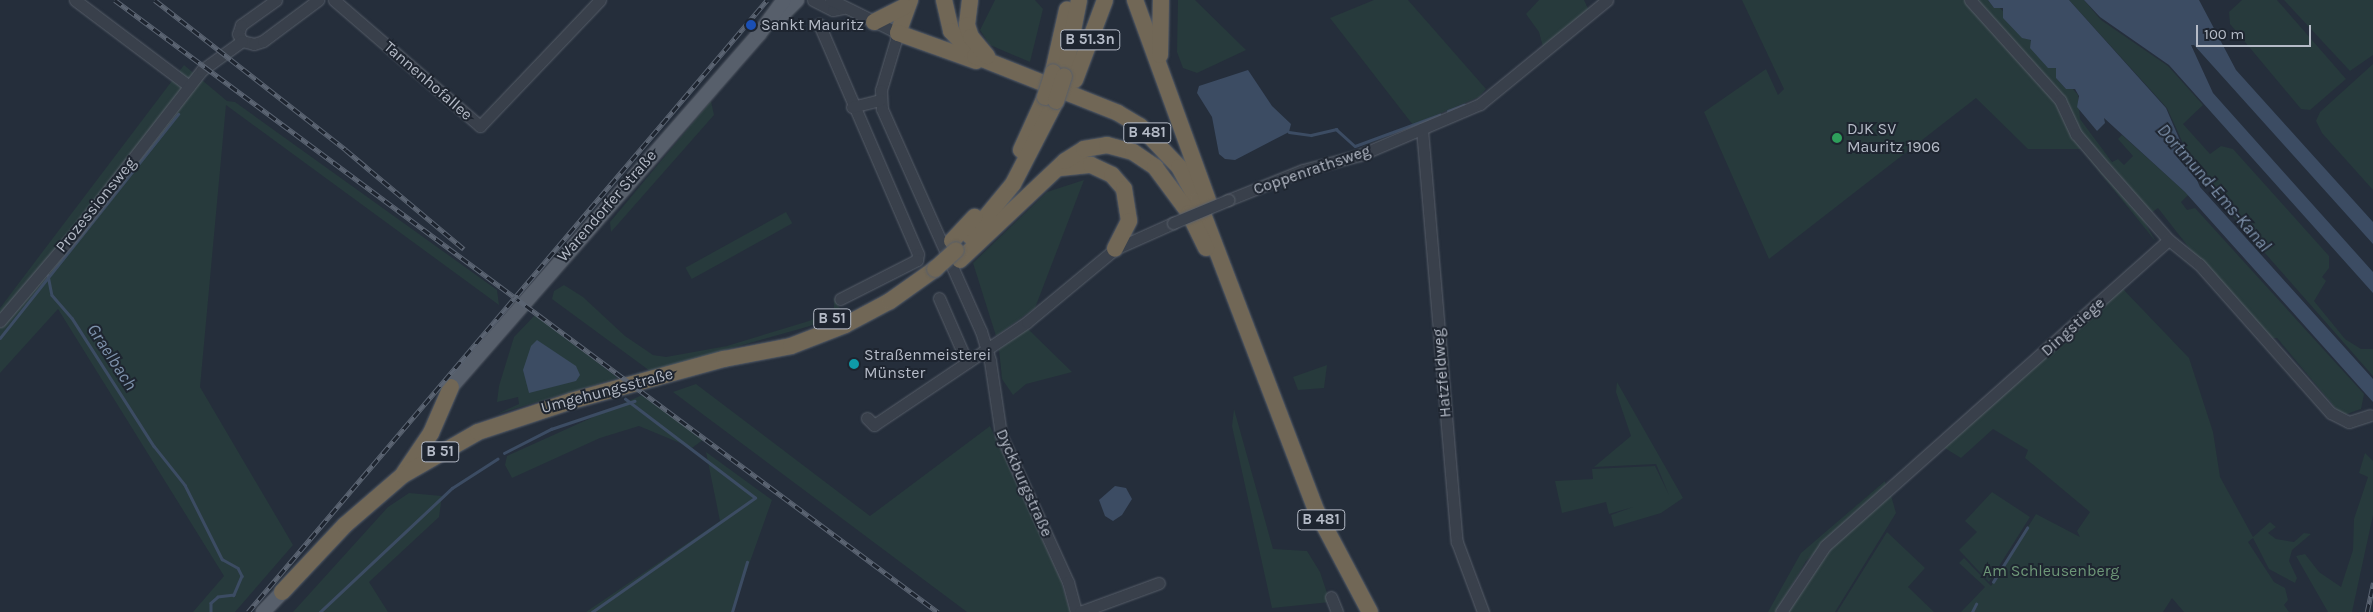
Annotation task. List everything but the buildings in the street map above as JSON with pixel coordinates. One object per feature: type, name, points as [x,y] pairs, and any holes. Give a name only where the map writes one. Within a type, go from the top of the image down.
[{"type":"highway","points":[[944,0],[946,19],[959,42],[975,56],[1002,68]]},
{"type":"highway","points":[[970,0],[967,25],[971,37],[1002,68]]},
{"type":"highway","points":[[1061,0],[1065,20]]},
{"type":"highway","points":[[935,269],[956,250],[1055,101],[1064,76],[1065,20],[1069,0]]},
{"type":"highway","points":[[985,235],[1031,170],[1064,76],[1079,0]]},
{"type":"highway","name":"B 51.3n","points":[[1064,76],[1105,0]]},
{"type":"highway","points":[[1135,0],[1212,214],[1210,233]]},
{"type":"highway","points":[[1161,0],[1161,70]]},
{"type":"highway","points":[[874,22],[907,4]]},
{"type":"highway","points":[[898,33],[907,4]]},
{"type":"highway","name":"B 481","points":[[898,33],[1002,68],[1118,113],[1140,126],[1179,167],[1210,233],[1317,512],[1370,612]]},
{"type":"highway","points":[[956,250],[985,235],[1076,153],[1093,147],[1121,147],[1146,158],[1189,213],[1208,251],[1224,269]]},
{"type":"highway","points":[[1056,170],[1077,164],[1091,165],[1119,181],[1130,210],[1127,231],[1115,249]]},
{"type":"highway","name":"Umgehungsstraße","points":[[724,359],[848,333],[935,269]]},
{"type":"highway","name":"Umgehungsstraße","points":[[282,592],[345,525],[402,475],[484,429],[724,359],[853,311],[935,269]]},
{"type":"highway","points":[[402,475],[431,434],[452,386]]},
{"type":"main road","name":"Warendorfer Straße","points":[[452,386],[764,27],[784,0]]},
{"type":"main road","name":"Warendorfer Straße","points":[[764,27],[797,0]]},
{"type":"main road","name":"B 51","points":[[263,612],[282,592]]},
{"type":"street","points":[[75,0],[189,86]]},
{"type":"street","points":[[242,42],[238,34],[241,25],[276,0]]},
{"type":"street","name":"Prozessionsweg","points":[[0,321],[75,233],[202,70],[242,42],[254,44],[263,41],[318,0]]},
{"type":"street","name":"Tannenhofallee","points":[[334,0],[480,126],[600,0]]},
{"type":"street","points":[[813,0],[834,10],[837,3],[898,33],[880,100],[852,107]]},
{"type":"street","name":"Coppenrathsweg","points":[[988,350],[1027,322],[1115,249],[1173,223],[1303,170],[1360,155],[1480,104],[1607,0]]},
{"type":"street","points":[[1970,0],[2060,100],[2076,134],[2169,240],[2199,264],[2331,413],[2349,422],[2370,415]]},
{"type":"street","points":[[819,24],[852,107],[918,254],[917,260],[840,299]]},
{"type":"street","name":"Dyckburgstraße","points":[[880,100],[886,121],[988,350],[1001,435],[1065,576],[1078,612],[1159,582]]},
{"type":"street","name":"Hatzfeldweg","points":[[1422,129],[1457,542],[1483,612]]},
{"type":"street","name":"Dingstiege","points":[[1781,612],[1826,546],[2169,240]]},
{"type":"street","points":[[939,298],[967,362]]},
{"type":"street","points":[[867,418],[874,425],[967,362],[988,350]]},
{"type":"street","points":[[1331,597],[1337,612]]},
{"type":"green space","points":[[995,0],[1035,0],[1043,9],[1030,62],[990,45],[980,30]]},
{"type":"green space","points":[[1178,0],[1195,0],[1246,50],[1197,73],[1183,68],[1177,52]]},
{"type":"green space","points":[[1374,0],[1408,0],[1486,89],[1479,97],[1413,125],[1330,18]]},
{"type":"green space","points":[[1539,0],[1584,0],[1589,11],[1543,47],[1539,32],[1526,14]]},
{"type":"green space","points":[[1742,0],[1988,0],[1994,8],[1999,7],[2055,67],[2058,72],[2056,78],[2066,89],[2072,88],[2078,95],[2080,119],[2112,162],[2118,159],[2124,165],[2133,156],[2118,139],[2122,135],[2185,192],[2188,195],[2181,202],[2187,210],[2195,208],[2364,394],[2361,409],[2344,415],[2338,411],[2277,338],[2270,338],[2194,254],[2158,208],[2143,219],[2156,242],[2081,149],[2028,149],[1976,98],[1769,259],[1704,112],[1766,69],[1778,95],[1784,89]]},
{"type":"green space","points":[[2069,0],[2084,0],[2101,20],[2168,66],[2203,105],[2183,124],[2210,154],[2221,146],[2233,149],[2329,256],[2329,268],[2322,277],[2326,281],[2314,301],[2345,339],[2361,349],[2373,349],[2373,376],[2213,194],[2214,186],[2208,178],[2201,183],[2167,108]]},
{"type":"green space","points":[[2242,0],[2277,0],[2346,79],[2310,110],[2301,109],[2230,24],[2229,12]]},
{"type":"green space","points":[[2284,0],[2373,0],[2373,55],[2350,71]]},
{"type":"green space","points":[[2373,64],[2373,190],[2322,133],[2316,121],[2320,112]]},
{"type":"green space","points":[[184,65],[227,101],[235,102],[497,290],[499,305],[226,105],[200,387],[293,545],[235,612],[193,612],[224,576],[58,309],[0,373],[0,308]]},
{"type":"green space","points":[[711,101],[714,115],[611,232],[610,222]]},
{"type":"green space","points":[[1084,180],[1035,308],[996,336],[973,263],[1047,192]]},
{"type":"green space","points":[[786,212],[792,223],[692,279],[685,268]]},
{"type":"green space","points":[[564,285],[583,297],[625,336],[653,355],[666,357],[727,346],[809,321],[834,310],[834,297],[841,311],[810,326],[650,371],[552,299],[554,291]]},
{"type":"green space","name":"Am Schleusenberg","points":[[2121,287],[2189,358],[2213,432],[2220,477],[2253,537],[2270,522],[2276,527],[2268,533],[2276,539],[2294,542],[2304,533],[2311,534],[2292,550],[2289,561],[2297,578],[2295,583],[2269,569],[2253,538],[2248,542],[2274,582],[2285,588],[2288,600],[2284,605],[2289,612],[2184,612],[2172,598],[2163,612],[1961,612],[1985,587],[1959,563],[1964,558],[1991,586],[2036,514],[2080,537],[2077,531],[2090,512],[2025,458],[2028,450],[1993,429],[1961,458],[1940,445]]},
{"type":"green space","points":[[535,315],[618,378],[497,414],[519,404],[518,397],[497,402],[499,386],[514,337]]},
{"type":"green space","points":[[1028,329],[1072,372],[1026,384],[1013,395],[1002,379],[999,349]]},
{"type":"green space","points":[[1327,365],[1324,388],[1298,390],[1293,377]]},
{"type":"green space","points":[[1617,382],[1683,498],[1661,513],[1614,527],[1611,515],[1633,507],[1609,514],[1606,502],[1562,513],[1555,481],[1593,479],[1592,469],[1655,466],[1669,495],[1656,464],[1594,467],[1631,436],[1616,392]]},
{"type":"green space","points":[[696,384],[870,516],[990,426],[1061,581],[1070,612],[967,612],[673,392]]},
{"type":"green space","points":[[642,395],[704,439],[692,448],[639,426],[600,438],[512,478],[505,465],[507,456]]},
{"type":"green space","points":[[1234,409],[1273,549],[1307,551],[1320,572],[1330,602],[1272,608],[1232,426]]},
{"type":"green space","points":[[706,452],[772,500],[732,612],[586,612],[720,521]]},
{"type":"green space","points":[[2365,453],[2373,461],[2373,515],[2352,612],[2328,612],[2296,556],[2305,554],[2319,572],[2341,587],[2353,550],[2354,519],[2368,477],[2359,473]]},
{"type":"green space","points":[[1885,481],[1886,486],[1806,561],[1776,612],[1768,612],[1801,553]]},
{"type":"green space","points":[[1890,492],[1896,513],[1835,612],[1785,612],[1813,564]]},
{"type":"green space","points":[[1992,492],[2030,517],[1989,582],[1959,550],[1977,532],[1965,521]]},
{"type":"green space","points":[[409,493],[442,496],[439,517],[369,582],[388,612],[293,612],[388,507]]},
{"type":"green space","points":[[1887,532],[1925,568],[1908,587],[1934,612],[1837,612]]},
{"type":"water","points":[[1988,0],[2069,0],[2166,108],[2200,187],[2373,379],[2373,402],[2185,192],[2104,118],[2105,123],[2097,131],[2077,107],[2079,96],[2075,89],[2066,89],[2056,78],[2056,68],[2048,68],[2030,48],[2031,40],[2022,38],[2003,18],[2003,8],[1994,8]]},
{"type":"water","points":[[2084,0],[2199,0],[2236,70],[2373,222],[2373,244],[2194,45],[2191,45],[2213,93],[2373,272],[2373,293],[2169,65],[2100,17]]},
{"type":"water","points":[[1248,70],[1272,106],[1291,124],[1289,132],[1235,160],[1225,159],[1219,154],[1212,117],[1197,93],[1199,86]]},
{"type":"water","points":[[537,340],[576,366],[580,375],[576,381],[529,393],[523,370],[531,346]]},
{"type":"water","points":[[1115,486],[1126,488],[1132,499],[1122,515],[1113,521],[1105,516],[1099,500]]},
{"type":"waterway","points":[[1448,111],[1464,105]]},
{"type":"waterway","name":"Graelbach","points":[[0,338],[178,114]]},
{"type":"waterway","points":[[1289,132],[1311,135],[1336,129],[1355,146],[1439,115]]},
{"type":"waterway","name":"Graelbach","points":[[48,275],[52,295],[72,318],[154,446],[185,485],[222,559],[238,568],[242,576],[234,595],[218,597],[211,603],[211,612]]},
{"type":"waterway","points":[[592,612],[755,498],[625,399]]},
{"type":"waterway","points":[[504,453],[551,429],[634,401]]},
{"type":"waterway","points":[[320,612],[452,488],[497,459]]},
{"type":"waterway","points":[[1993,582],[2027,528]]},
{"type":"waterway","points":[[732,612],[747,562]]},
{"type":"waterway","points":[[1972,612],[1976,604]]},
{"type":"railway","points":[[115,0],[938,612]]},
{"type":"railway","points":[[155,0],[346,150],[464,249]]},
{"type":"railway","points":[[248,612],[767,0]]},
{"type":"railway","points":[[2367,612],[2373,583]]},
{"type":"place","name":"Sankt Mauritz","points":[[751,25]]},
{"type":"place","name":"DJK SV Mauritz 1906","points":[[1837,138]]},
{"type":"place","name":"Straßenmeisterei Münster","points":[[854,364]]},
{"type":"water label","name":"Dortmund-Ems-Kanal","points":[[2214,188]]}]
